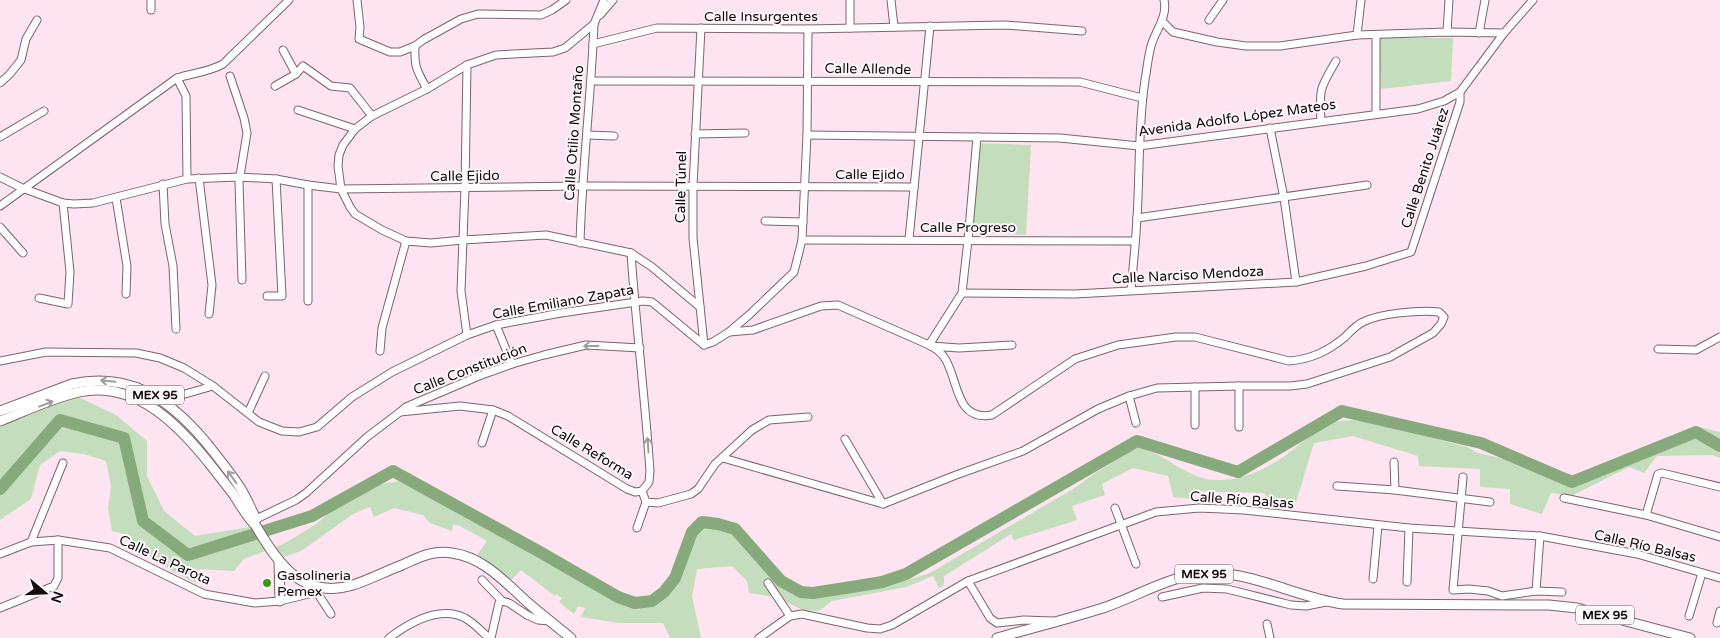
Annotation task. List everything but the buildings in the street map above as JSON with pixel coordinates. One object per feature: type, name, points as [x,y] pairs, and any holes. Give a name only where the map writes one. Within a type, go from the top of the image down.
[{"type":"main road","name":"MEX 95","points":[[0,411],[72,384],[92,380],[122,383],[149,392],[176,411],[219,458],[241,489],[256,524]]},
{"type":"main road","name":"MEX 95","points":[[0,421],[81,392],[108,391],[135,397],[161,413],[189,440],[211,465],[256,524],[279,562],[294,576],[317,589],[352,586],[430,553],[452,553],[470,558],[489,568],[571,638]]},
{"type":"main road","points":[[279,562],[280,601]]},
{"type":"main road","name":"MEX 95","points":[[997,638],[1104,608],[1190,575],[1213,573],[1236,575],[1326,602],[1343,604],[1549,605],[1576,608],[1690,638]]},
{"type":"street","points":[[151,0],[151,10]]},
{"type":"street","points":[[0,206],[22,188],[177,78],[196,72],[212,70],[223,64],[289,0]]},
{"type":"street","points":[[358,0],[359,39],[390,52],[400,52],[415,46],[461,19],[478,14],[541,15],[566,0]]},
{"type":"street","points":[[597,17],[613,0]]},
{"type":"street","points":[[850,0],[850,28]]},
{"type":"street","points":[[891,0],[894,27]]},
{"type":"street","points":[[1131,290],[1137,218],[1142,98],[1150,49],[1166,7],[1164,0]]},
{"type":"street","points":[[1213,0],[1217,8]]},
{"type":"street","points":[[1209,20],[1223,0]]},
{"type":"street","points":[[1357,35],[1361,0]]},
{"type":"street","points":[[1447,32],[1449,0]]},
{"type":"street","points":[[1479,33],[1485,0]]},
{"type":"street","name":"Avenida Adolfo López Mateos","points":[[807,135],[1060,138],[1139,146],[1418,108],[1444,101],[1460,92],[1504,33],[1533,0]]},
{"type":"street","points":[[602,1],[594,24],[565,48],[553,52],[496,56],[467,65],[428,89],[372,116],[355,129],[343,145],[339,155],[338,166],[341,188],[350,207],[356,214],[382,230],[406,241],[431,244],[462,240],[546,236],[631,253],[652,267],[700,307]]},
{"type":"street","points":[[0,83],[21,60],[26,39],[37,20]]},
{"type":"street","points":[[1162,21],[1173,32],[1217,42],[1246,46],[1280,46],[1357,35],[1447,32],[1504,33]]},
{"type":"street","name":"Calle Otilio Montaño","points":[[580,243],[582,186],[594,24]]},
{"type":"street","name":"Calle Insurgentes","points":[[593,44],[657,28],[808,29],[1005,25],[1082,31]]},
{"type":"street","points":[[909,240],[930,26]]},
{"type":"street","name":"Calle Túnel","points":[[701,28],[692,238],[704,345]]},
{"type":"street","points":[[704,345],[729,332],[794,272],[802,240],[809,81],[808,29]]},
{"type":"street","points":[[1376,35],[1376,113]]},
{"type":"street","points":[[415,46],[414,62],[428,89]]},
{"type":"street","points":[[283,50],[296,74]]},
{"type":"street","points":[[1321,121],[1319,95],[1322,84],[1336,61]]},
{"type":"street","points":[[467,65],[461,290],[467,335]]},
{"type":"street","points":[[275,86],[296,74],[303,66],[331,86],[350,88],[372,116]]},
{"type":"street","points":[[230,76],[246,125],[246,142],[239,177],[242,280]]},
{"type":"street","points":[[177,78],[186,96],[187,179]]},
{"type":"street","name":"Calle Allende","points":[[591,81],[1080,82],[1142,98]]},
{"type":"street","name":"Calle Benito Juárez","points":[[1411,252],[1460,102],[1460,92]]},
{"type":"street","points":[[298,110],[355,129]]},
{"type":"street","points":[[0,136],[44,111]]},
{"type":"street","points":[[1270,128],[1284,198],[1296,282]]},
{"type":"street","points":[[695,134],[745,133]]},
{"type":"street","points":[[587,135],[614,136]]},
{"type":"street","points":[[930,345],[962,293],[977,138]]},
{"type":"street","name":"Calle Ejido","points":[[0,177],[22,188],[63,203],[92,203],[187,179],[239,177],[276,179],[308,185],[341,188],[582,186],[914,187]]},
{"type":"street","points":[[199,178],[212,285],[209,314]]},
{"type":"street","points":[[267,296],[282,296],[276,179]]},
{"type":"street","points":[[162,184],[173,266],[176,329]]},
{"type":"street","points":[[308,185],[308,301]]},
{"type":"street","points":[[1137,218],[1367,185]]},
{"type":"street","points":[[116,198],[127,266],[126,294]]},
{"type":"street","points":[[39,298],[68,304],[70,272],[63,203]]},
{"type":"street","points":[[765,221],[803,222]]},
{"type":"street","points":[[0,227],[24,253]]},
{"type":"street","name":"Calle Progreso","points":[[802,240],[1134,241]]},
{"type":"street","points":[[380,351],[382,328],[406,241]]},
{"type":"street","name":"Calle Narciso Mendoza","points":[[962,293],[1076,294],[1296,282],[1366,266],[1411,252]]},
{"type":"street","points":[[631,253],[650,471],[649,482],[642,491]]},
{"type":"street","name":"Calle Emiliano Zapata","points":[[0,361],[46,352],[136,353],[160,358],[184,368],[213,386],[259,422],[282,430],[299,432],[317,427],[352,397],[392,372],[467,335],[496,325],[643,301],[652,302],[704,345]]},
{"type":"street","points":[[723,458],[883,504],[1023,451],[1098,409],[1129,396],[1157,388],[1290,386],[1306,384],[1390,357],[1433,333],[1444,317],[1439,312],[1425,311],[1391,314],[1362,322],[1333,347],[1305,360],[1290,361],[1195,337],[1176,337],[1118,345],[1075,359],[992,414],[983,416],[974,415],[967,409],[957,391],[945,359],[939,351],[930,345],[838,305],[821,306],[753,330],[729,332]]},
{"type":"street","points":[[496,325],[512,364]]},
{"type":"street","points":[[1658,349],[1696,350],[1720,337]]},
{"type":"street","name":"Calle Constitución","points":[[400,412],[406,407],[512,364],[586,345],[640,348]]},
{"type":"street","points":[[930,345],[959,348],[1012,346]]},
{"type":"street","points":[[248,413],[265,376]]},
{"type":"street","points":[[149,392],[178,396],[213,386]]},
{"type":"street","points":[[1239,427],[1240,386]]},
{"type":"street","points":[[1195,387],[1195,424]]},
{"type":"street","points":[[1129,396],[1136,422]]},
{"type":"street","name":"Calle Reforma","points":[[400,412],[460,406],[493,410],[508,416],[627,489],[635,492],[642,491],[646,502]]},
{"type":"street","points":[[482,443],[493,410]]},
{"type":"street","points":[[256,524],[306,493],[367,437],[400,412]]},
{"type":"street","points":[[637,528],[646,502],[658,503],[691,494],[698,489],[715,464],[752,430],[769,420],[808,417]]},
{"type":"street","points":[[844,439],[883,504]]},
{"type":"street","points":[[1394,462],[1395,490]]},
{"type":"street","points":[[31,542],[63,463]]},
{"type":"street","points":[[1646,515],[1658,474],[1662,473],[1720,487]]},
{"type":"street","points":[[1463,476],[1453,590],[1488,591],[1502,596],[1536,591],[1562,592]]},
{"type":"street","points":[[1337,486],[1395,490],[1490,502]]},
{"type":"street","points":[[1564,498],[1646,515],[1720,537]]},
{"type":"street","points":[[1115,508],[1136,564]]},
{"type":"street","name":"Calle Río Balsas","points":[[790,616],[802,614],[880,629],[892,625],[968,582],[1156,512],[1199,508],[1244,510],[1378,526],[1540,536],[1637,554],[1720,578]]},
{"type":"street","points":[[1373,579],[1378,526]]},
{"type":"street","points":[[1407,582],[1410,528]]},
{"type":"street","points":[[1536,591],[1540,536]]},
{"type":"street","points":[[0,608],[54,586],[58,578],[58,540]]},
{"type":"street","name":"Calle La Parota","points":[[0,554],[31,542],[58,540],[110,548],[204,594],[255,603],[280,601],[313,593],[317,589]]},
{"type":"street","points":[[1690,616],[1702,573]]},
{"type":"street","points":[[482,580],[502,601],[538,620],[550,622]]},
{"type":"street","points":[[968,582],[990,618],[997,622],[1024,620],[1058,621]]},
{"type":"street","points":[[759,638],[790,616],[768,583]]},
{"type":"street","points":[[1162,597],[1203,588],[1227,589],[1291,605],[1306,606],[1326,602]]},
{"type":"street","points":[[317,589],[331,614]]},
{"type":"street","points":[[1497,605],[1502,596]]},
{"type":"street","points":[[389,638],[412,622],[441,614],[464,617],[490,638],[499,603],[502,601]]},
{"type":"street","points":[[1717,623],[1720,611]]},
{"type":"street","points":[[1266,624],[1270,638]]},
{"type":"green space","points":[[1379,38],[1453,38],[1451,81],[1381,89]]},
{"type":"green space","points":[[976,143],[1031,145],[1026,235],[971,232]]},
{"type":"green space","points":[[72,394],[116,415],[147,441],[147,476],[164,511],[195,536],[256,526],[276,547],[318,523],[341,501],[372,486],[404,480],[431,488],[530,551],[611,597],[626,601],[651,600],[661,596],[670,587],[678,572],[683,554],[692,535],[703,521],[718,518],[731,525],[745,538],[774,578],[789,588],[804,591],[887,586],[928,574],[1073,489],[1137,447],[1158,455],[1199,477],[1214,480],[1238,478],[1271,465],[1328,424],[1346,420],[1370,422],[1467,447],[1478,453],[1573,475],[1695,426],[1720,432],[1720,458],[1712,455],[1657,456],[1644,473],[1629,467],[1571,496],[1551,493],[1542,514],[1510,504],[1510,489],[1480,487],[1480,469],[1419,466],[1418,456],[1353,436],[1314,443],[1296,502],[1268,499],[1264,493],[1194,491],[1194,499],[1173,497],[1168,476],[1133,468],[1102,484],[1105,495],[1072,506],[1077,520],[1014,540],[1011,534],[944,576],[944,585],[939,588],[933,576],[906,587],[832,601],[819,611],[803,610],[775,597],[749,593],[747,581],[732,566],[697,569],[692,596],[701,638],[670,638],[663,623],[619,623],[581,617],[585,608],[578,606],[574,614],[559,602],[562,598],[556,594],[555,596],[521,570],[510,581],[477,555],[487,541],[460,526],[453,524],[452,531],[430,523],[423,515],[394,508],[374,517],[370,507],[353,514],[301,551],[284,557],[275,547],[244,559],[234,571],[199,569],[196,583],[147,554],[129,537],[112,531],[108,509],[111,486],[106,461],[84,454],[60,451],[40,465],[31,499],[0,520],[0,421]]},
{"type":"waterway","points":[[0,489],[60,420],[124,438],[143,521],[188,555],[312,516],[393,471],[618,597],[635,603],[652,601],[664,592],[675,578],[692,532],[702,522],[735,529],[781,581],[801,592],[813,593],[882,582],[906,574],[1137,441],[1238,472],[1342,411],[1481,443],[1572,482],[1696,432],[1720,446]]},
{"type":"place","name":"Gasolineria Pemex","points":[[267,583]]}]
